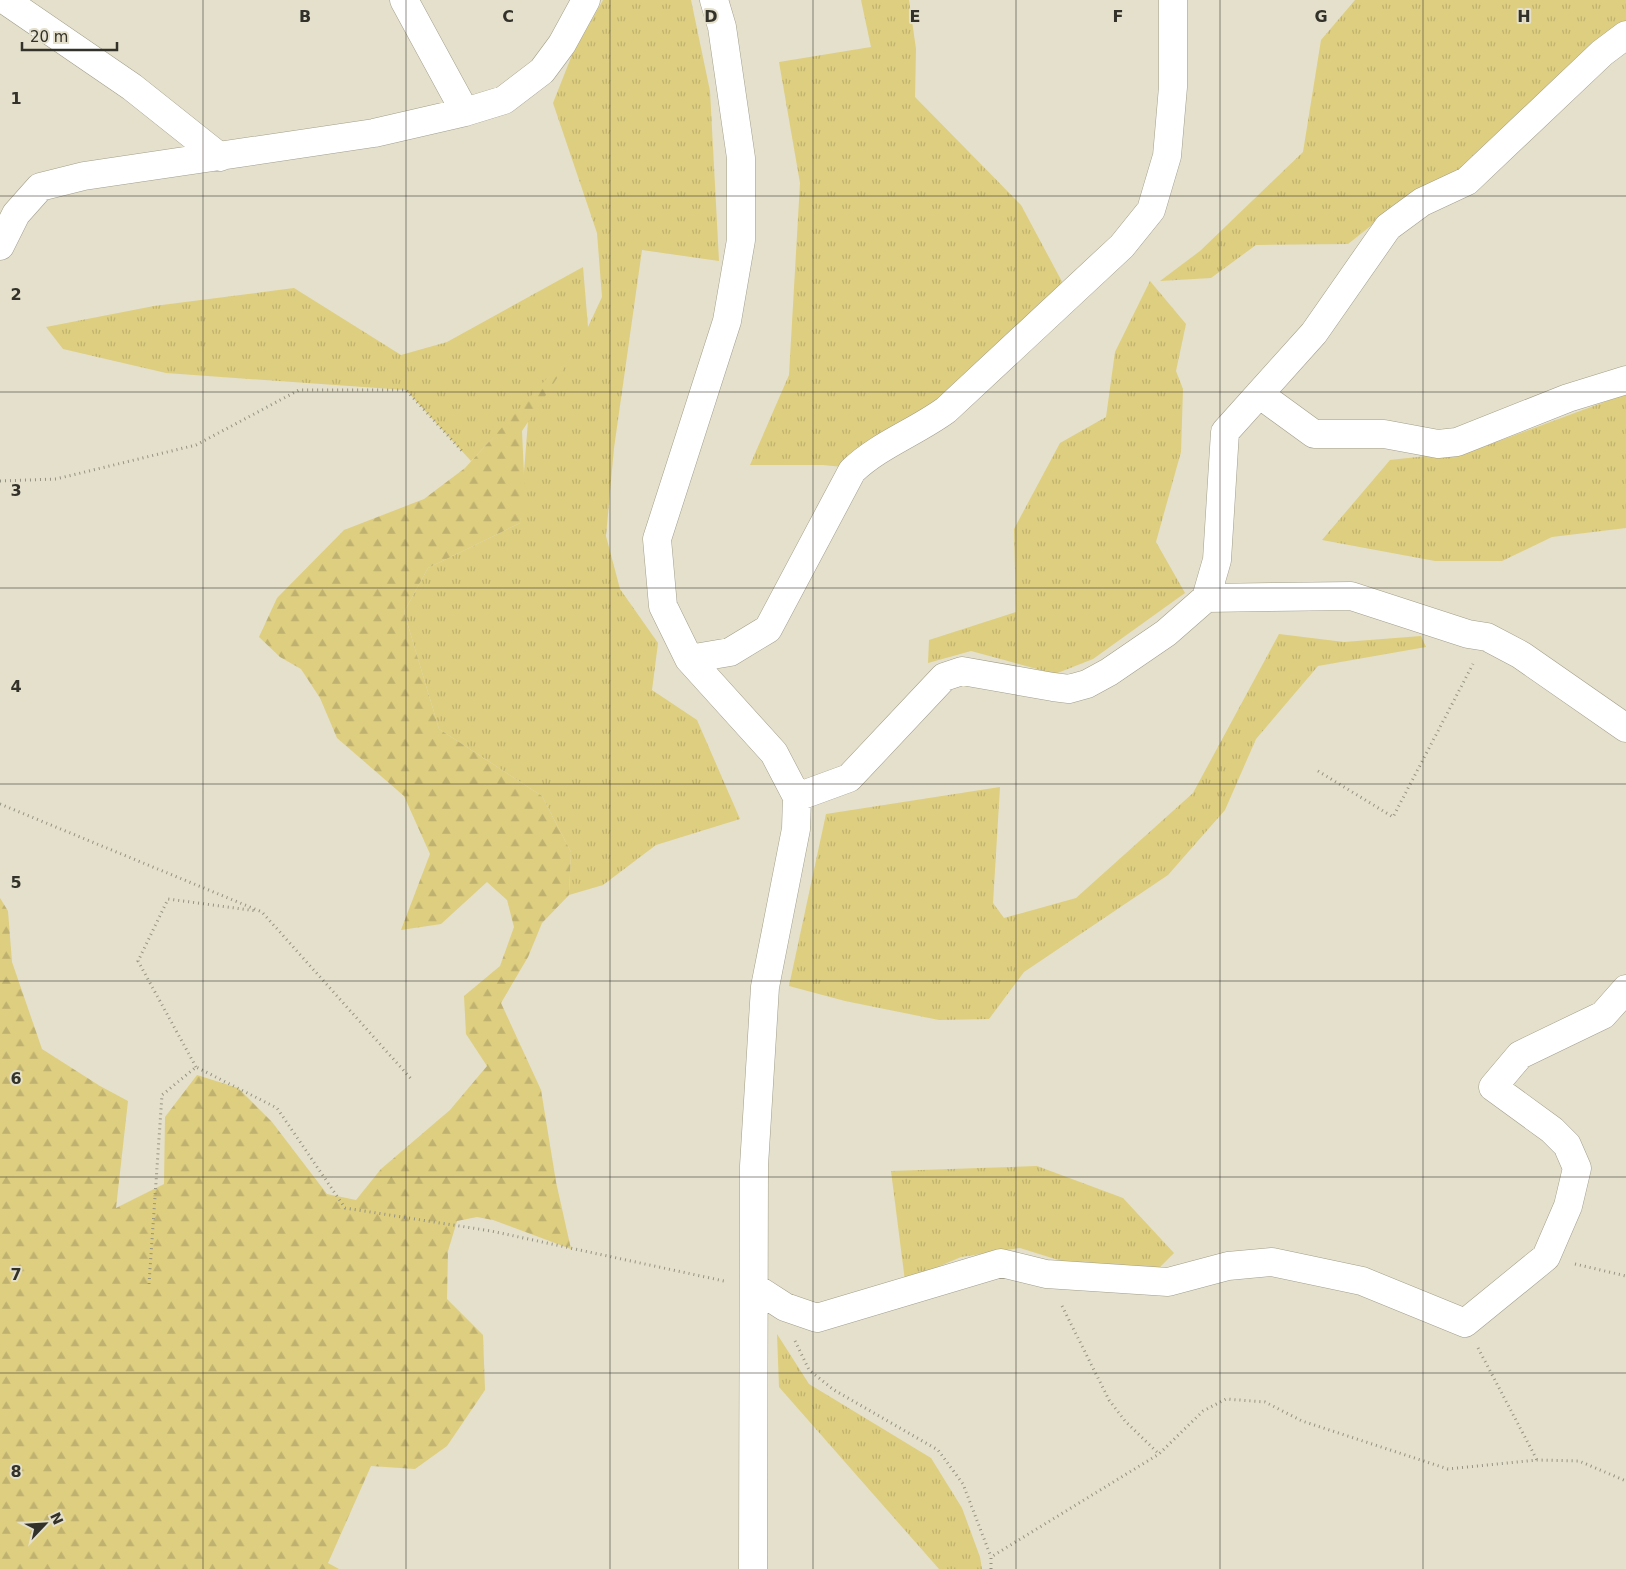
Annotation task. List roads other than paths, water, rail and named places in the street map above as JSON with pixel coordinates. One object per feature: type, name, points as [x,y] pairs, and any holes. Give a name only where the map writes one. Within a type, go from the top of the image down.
[{"type":"street","points":[[5,0],[132,87],[220,157]]},
{"type":"street","points":[[404,0],[464,112]]},
{"type":"street","points":[[0,246],[16,214],[40,187],[84,176],[374,133],[464,112],[504,100],[542,71],[562,44],[586,0]]},
{"type":"street","points":[[714,0],[722,26],[741,158],[741,240],[727,321],[657,540],[663,606],[689,659],[774,753],[797,797],[796,829],[765,987],[754,1166],[752,1569]]},
{"type":"street","points":[[689,659],[730,652],[768,629],[852,471],[864,460],[926,425],[946,410],[1122,246],[1151,210],[1167,156],[1173,87],[1172,0]]},
{"type":"street","points":[[797,797],[849,778],[944,677],[962,670],[1069,689],[1087,684],[1109,672],[1166,633],[1206,598],[1217,560],[1225,432],[1314,332],[1388,227],[1422,202],[1467,181],[1602,53],[1626,35]]},
{"type":"street","points":[[1258,394],[1314,434],[1384,434],[1438,444],[1457,442],[1568,398],[1626,380]]},
{"type":"street","points":[[1206,598],[1351,596],[1468,634],[1487,637],[1521,655],[1626,728]]},
{"type":"street","points":[[754,1287],[786,1307],[817,1318],[1001,1263],[1046,1274],[1168,1282],[1228,1266],[1272,1262],[1362,1281],[1465,1323],[1546,1257],[1568,1206],[1577,1168],[1567,1145],[1552,1130],[1493,1087],[1520,1055],[1603,1015],[1626,988]]}]
